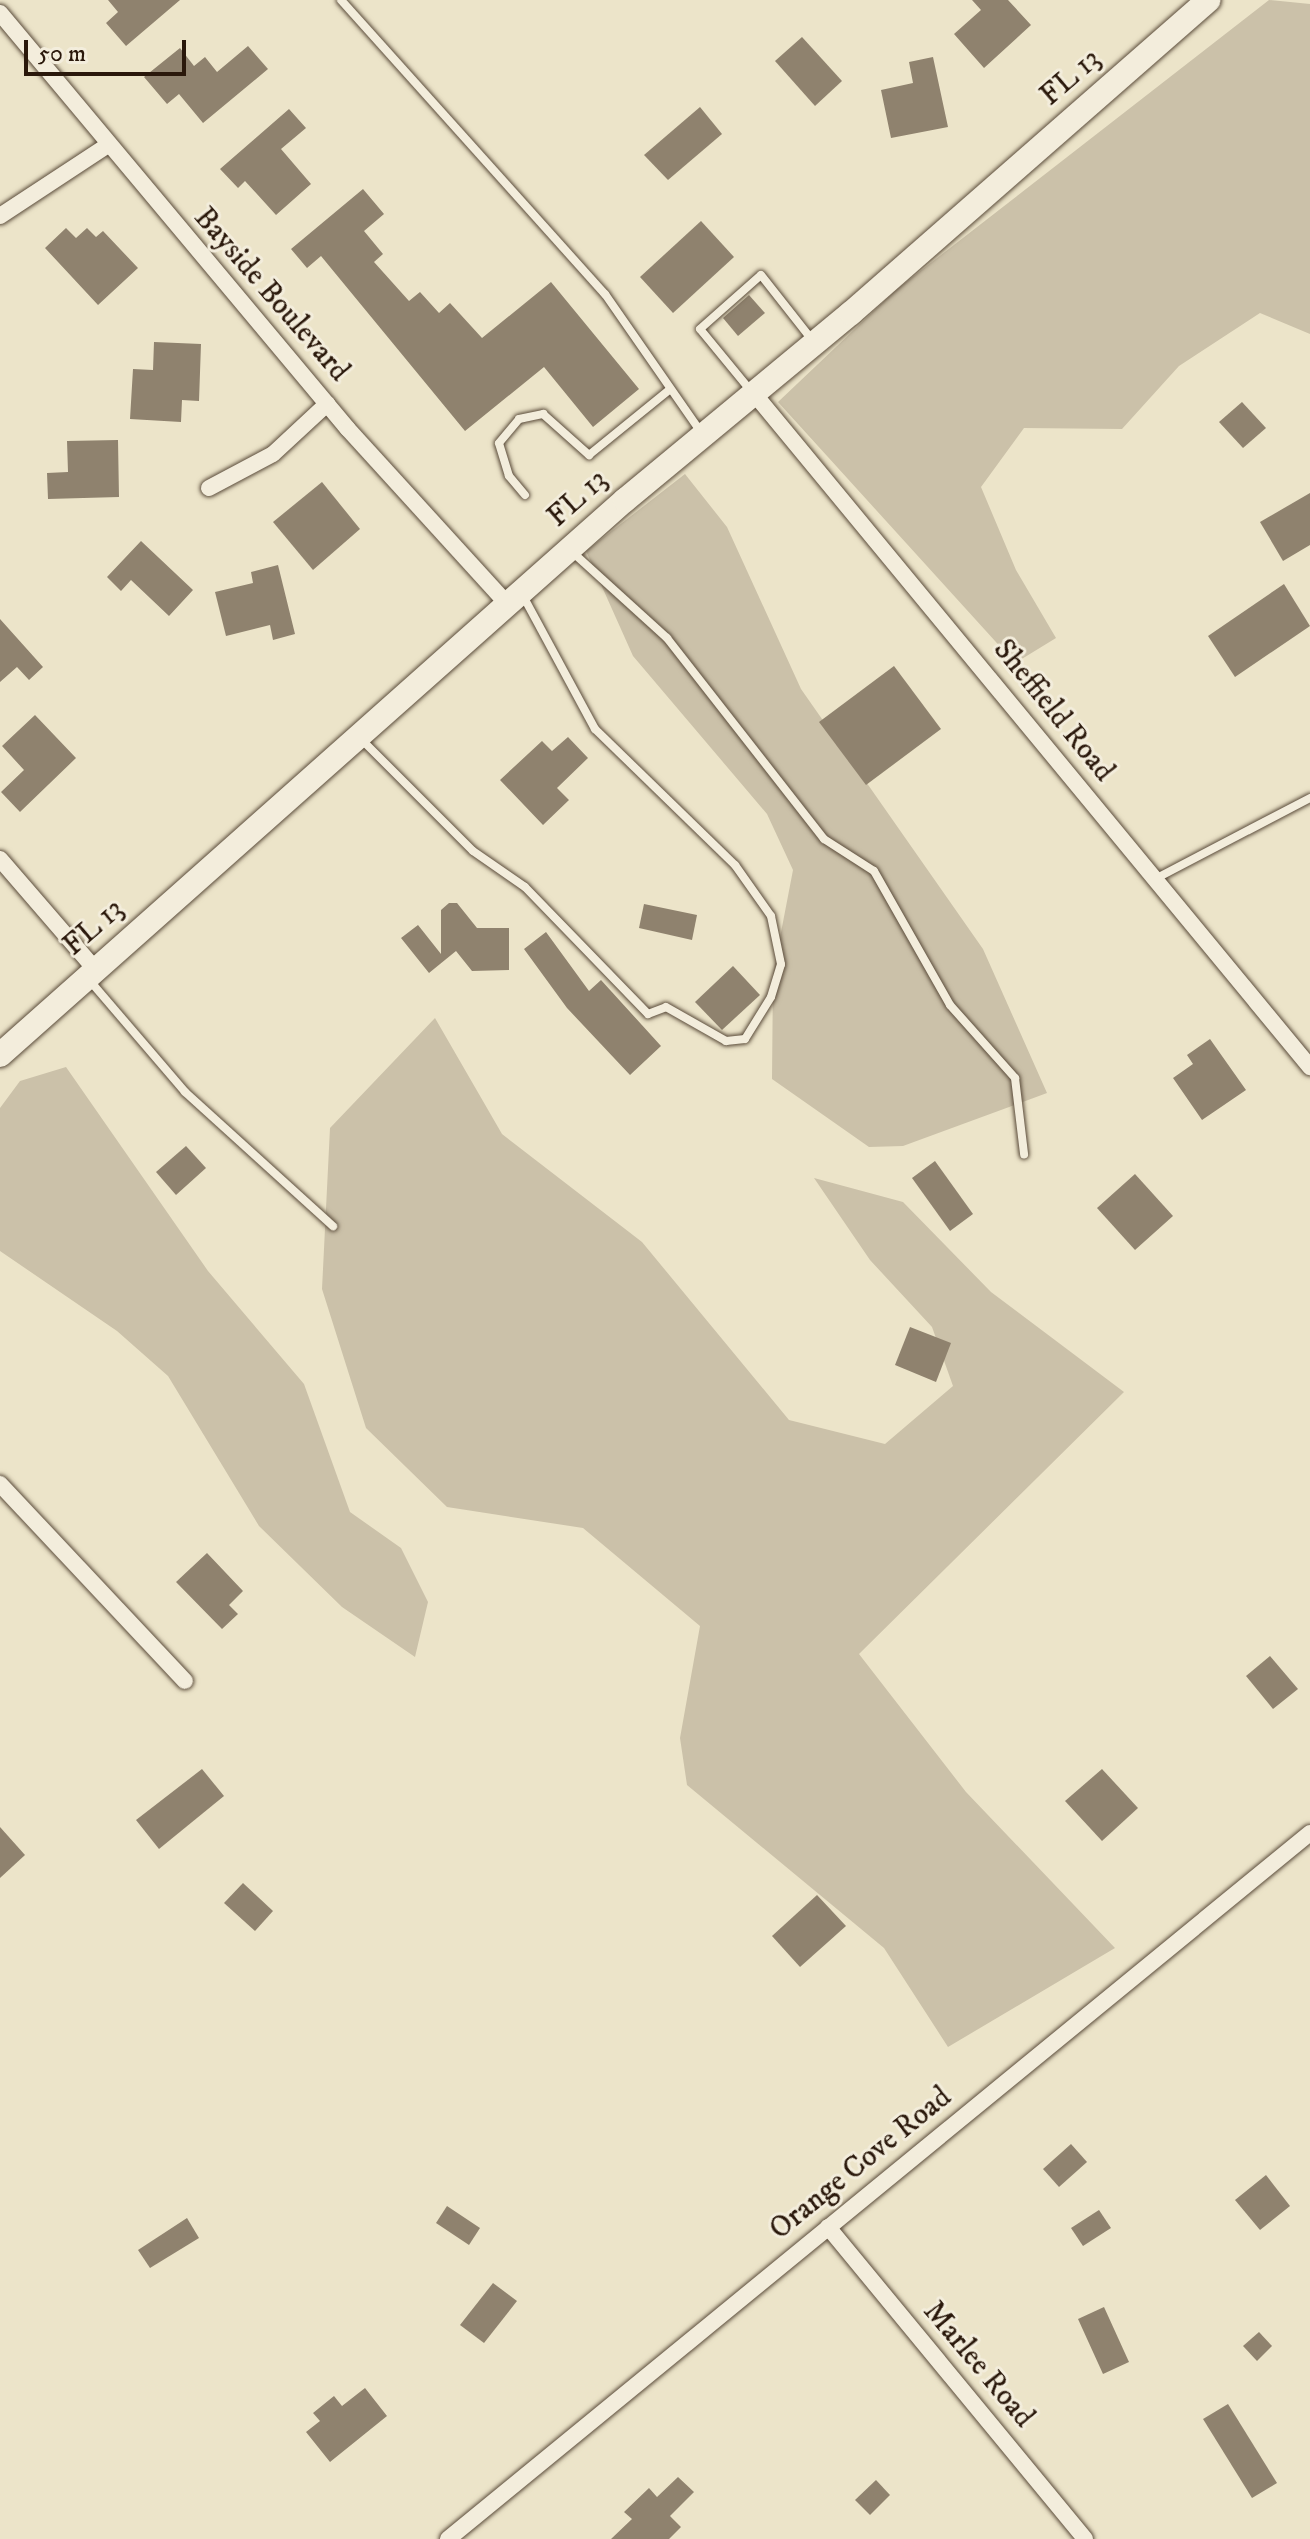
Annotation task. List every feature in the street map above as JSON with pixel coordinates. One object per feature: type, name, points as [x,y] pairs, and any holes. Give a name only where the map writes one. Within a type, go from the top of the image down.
[{"type":"main road","name":"FL 13","points":[[0,1055],[361,739],[702,433],[814,343],[1208,0]]},
{"type":"street","name":"Bayside Boulevard","points":[[0,13],[327,404],[515,599]]},
{"type":"street","points":[[0,216],[108,145]]},
{"type":"street","name":"Sheffield Road","points":[[752,391],[1310,1067]]},
{"type":"street","points":[[209,488],[273,454],[327,404]]},
{"type":"street","points":[[0,859],[91,973]]},
{"type":"street","points":[[0,1484],[185,1681]]},
{"type":"street","name":"Orange Cove Road","points":[[448,2539],[1310,1833]]},
{"type":"street","name":"Marlee Road","points":[[828,2227],[1085,2539]]},
{"type":"lane","points":[[348,2],[605,294],[669,390],[702,433]]},
{"type":"lane","points":[[752,391],[700,329],[761,275],[814,343]]},
{"type":"lane","points":[[525,495],[509,476],[499,443],[519,419],[543,414],[589,455],[669,390]]},
{"type":"lane","points":[[570,550],[667,638],[824,839],[874,871],[950,1005],[1015,1078],[1024,1154]]},
{"type":"lane","points":[[361,739],[473,851],[525,887],[648,1014],[666,1007],[726,1041],[745,1039],[771,997],[781,964],[771,916],[735,865],[595,729],[515,599]]},
{"type":"lane","points":[[1155,879],[1310,798]]},
{"type":"lane","points":[[91,973],[185,1092],[333,1226]]},
{"type":"shaded area","points":[[1269,0],[1310,4],[1310,334],[1260,313],[1179,366],[1122,429],[1024,428],[981,487],[1016,570],[1056,638],[1015,663],[778,402],[896,290]]},
{"type":"shaded area","points":[[685,474],[727,527],[801,689],[983,949],[1047,1093],[903,1146],[869,1147],[772,1079],[773,974],[793,870],[767,814],[633,656],[586,551]]},
{"type":"shaded area","points":[[435,1018],[502,1134],[642,1242],[789,1420],[885,1444],[953,1386],[932,1327],[870,1260],[814,1178],[903,1202],[991,1292],[1124,1392],[859,1654],[966,1792],[1115,1948],[948,2047],[884,1948],[687,1785],[680,1738],[700,1626],[583,1528],[447,1507],[366,1428],[322,1289],[330,1128]]},
{"type":"shaded area","points":[[66,1067],[208,1271],[304,1384],[350,1512],[401,1548],[428,1602],[415,1657],[342,1607],[259,1526],[168,1376],[117,1331],[0,1251],[0,1108],[20,1081]]},
{"type":"building","points":[[108,0],[180,0],[126,46],[106,23],[118,12]]},
{"type":"building","points":[[972,0],[1008,0],[1031,25],[984,68],[954,34],[981,10]]},
{"type":"building","points":[[802,37],[842,81],[815,106],[775,61]]},
{"type":"building","points":[[248,46],[268,69],[203,123],[179,94],[167,104],[144,77],[180,48],[194,66],[205,57],[217,72]]},
{"type":"building","points":[[933,57],[948,127],[891,138],[881,90],[913,83],[909,62]]},
{"type":"building","points":[[700,107],[722,134],[668,180],[644,155]]},
{"type":"building","points":[[289,109],[306,128],[281,149],[311,184],[276,215],[245,181],[238,188],[220,169]]},
{"type":"building","points":[[363,189],[384,214],[364,231],[383,254],[374,262],[409,301],[420,292],[439,313],[450,303],[482,338],[551,282],[639,389],[593,427],[544,367],[465,431],[321,256],[307,268],[291,249]]},
{"type":"building","points":[[701,221],[734,257],[673,313],[640,277]]},
{"type":"building","points":[[66,228],[76,238],[87,228],[96,237],[103,231],[138,268],[98,305],[45,248]]},
{"type":"building","points":[[749,295],[765,313],[738,336],[723,318]]},
{"type":"building","points":[[154,342],[201,344],[199,401],[182,400],[181,422],[130,419],[133,369],[153,370]]},
{"type":"building","points":[[1242,402],[1266,428],[1243,448],[1219,422]]},
{"type":"building","points":[[118,440],[119,497],[48,499],[47,473],[68,472],[67,441]]},
{"type":"building","points":[[322,482],[360,529],[313,570],[273,522]]},
{"type":"building","points":[[1310,493],[1310,545],[1283,561],[1260,522]]},
{"type":"building","points":[[141,541],[193,590],[169,616],[131,580],[121,591],[107,577]]},
{"type":"building","points":[[278,565],[295,634],[273,640],[270,625],[226,636],[215,592],[253,583],[251,572]]},
{"type":"building","points":[[1284,584],[1310,626],[1235,677],[1208,636]]},
{"type":"building","points":[[0,619],[43,667],[29,680],[17,667],[0,682]]},
{"type":"building","points":[[894,666],[941,729],[866,785],[819,722]]},
{"type":"building","points":[[35,715],[76,758],[20,812],[1,792],[24,770],[2,746]]},
{"type":"building","points":[[568,737],[588,758],[557,788],[569,800],[543,825],[500,780],[542,741],[552,751]]},
{"type":"building","points":[[449,903],[457,903],[477,928],[509,928],[509,970],[472,971],[456,951],[429,973],[401,938],[418,925],[441,954],[441,910]]},
{"type":"building","points":[[644,904],[697,915],[692,940],[639,928]]},
{"type":"building","points":[[546,932],[589,991],[601,980],[661,1046],[630,1075],[567,1008],[524,949]]},
{"type":"building","points":[[733,966],[760,995],[722,1030],[695,1002]]},
{"type":"building","points":[[1210,1039],[1246,1090],[1202,1120],[1173,1078],[1193,1064],[1187,1055]]},
{"type":"building","points":[[186,1146],[206,1168],[176,1195],[156,1172]]},
{"type":"building","points":[[935,1161],[973,1214],[950,1231],[912,1178]]},
{"type":"building","points":[[1135,1174],[1173,1216],[1135,1250],[1097,1208]]},
{"type":"building","points":[[910,1327],[951,1343],[936,1382],[895,1365]]},
{"type":"building","points":[[207,1553],[243,1591],[229,1605],[238,1614],[222,1629],[176,1582]]},
{"type":"building","points":[[1270,1656],[1298,1689],[1273,1709],[1246,1676]]},
{"type":"building","points":[[202,1769],[224,1796],[159,1849],[136,1820]]},
{"type":"building","points":[[1102,1769],[1138,1808],[1102,1841],[1065,1801]]},
{"type":"building","points":[[0,1827],[25,1855],[0,1878]]},
{"type":"building","points":[[243,1883],[273,1911],[255,1931],[224,1903]]},
{"type":"building","points":[[817,1895],[846,1926],[800,1967],[772,1936]]},
{"type":"building","points":[[1071,2144],[1087,2162],[1059,2187],[1043,2169]]},
{"type":"building","points":[[1266,2175],[1290,2206],[1260,2230],[1235,2200]]},
{"type":"building","points":[[447,2206],[480,2228],[469,2245],[436,2223]]},
{"type":"building","points":[[1099,2210],[1111,2228],[1083,2246],[1071,2228]]},
{"type":"building","points":[[187,2218],[199,2238],[150,2268],[138,2250]]},
{"type":"building","points":[[493,2283],[517,2301],[484,2343],[460,2325]]},
{"type":"building","points":[[1104,2307],[1129,2362],[1103,2374],[1078,2319]]},
{"type":"building","points":[[1259,2332],[1272,2346],[1257,2361],[1243,2346]]},
{"type":"building","points":[[365,2388],[387,2416],[330,2462],[306,2432],[320,2421],[313,2413],[334,2396],[342,2406]]},
{"type":"building","points":[[1228,2404],[1277,2483],[1252,2498],[1203,2419]]},
{"type":"building","points":[[678,2477],[694,2492],[670,2516],[681,2527],[669,2539],[611,2539],[632,2519],[624,2512],[649,2488],[657,2497]]},
{"type":"building","points":[[876,2480],[890,2495],[870,2515],[855,2500]]}]
